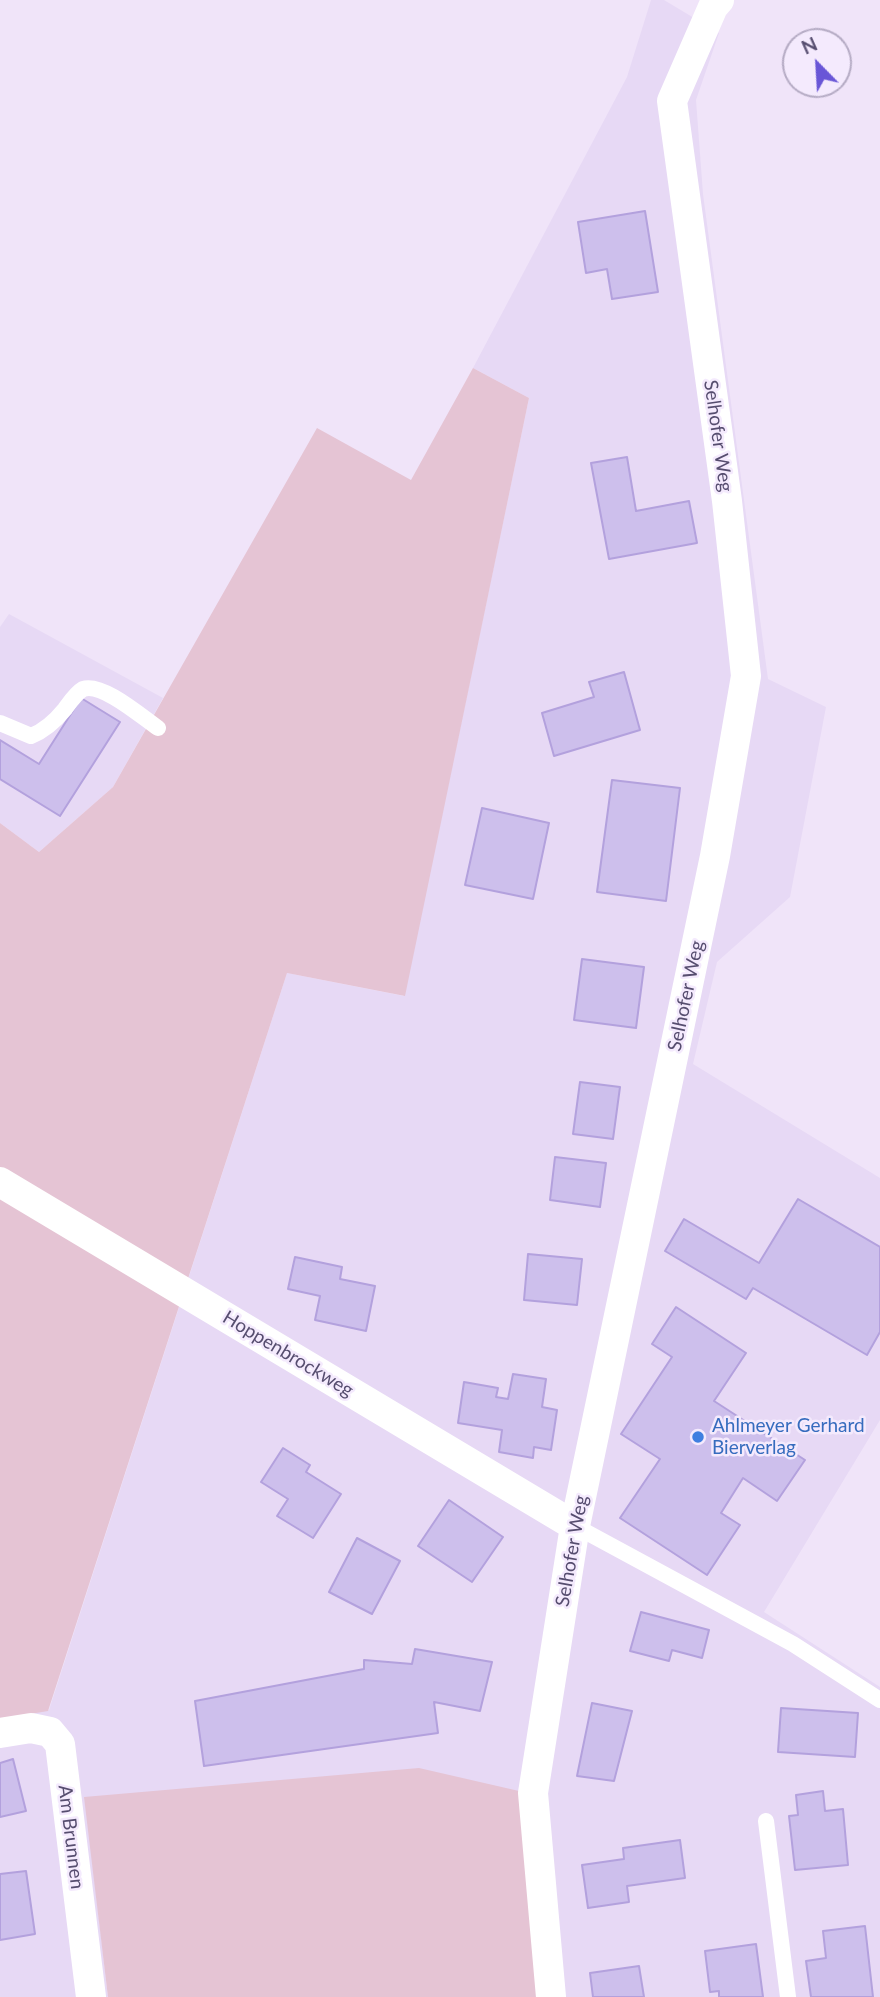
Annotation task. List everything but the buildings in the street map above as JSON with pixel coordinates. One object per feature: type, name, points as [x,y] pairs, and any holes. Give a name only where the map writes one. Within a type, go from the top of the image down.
[{"type":"street","name":"Selhofer Weg","points":[[551,1997],[533,1793],[575,1526],[715,856],[746,676],[727,501],[672,101],[713,7],[719,0]]},
{"type":"street","name":"Hoppenbrockweg","points":[[0,1182],[575,1526]]},
{"type":"street","name":"Am Brunnen","points":[[0,1733],[31,1728],[50,1732],[60,1744],[92,1997]]},
{"type":"lane","points":[[0,723],[32,736],[40,733],[61,714],[80,690],[91,687],[103,690],[158,728]]},
{"type":"lane","points":[[575,1526],[793,1644],[880,1700]]},
{"type":"lane","points":[[766,1821],[788,1997]]},
{"type":"shaded area","points":[[651,0],[664,0],[719,33],[696,100],[703,194],[768,679],[826,707],[790,897],[717,962],[693,1064],[880,1178],[880,1420],[764,1612],[880,1687],[880,1997],[539,1997],[85,1797],[108,1997],[0,1997],[0,1719],[49,1710],[287,973],[404,996],[529,398],[473,368],[627,77]]},
{"type":"shaded area","points":[[473,368],[529,398],[405,996],[287,973],[48,1711],[0,1719],[0,823],[39,852],[113,787],[317,428],[411,480]]},
{"type":"shaded area","points":[[9,614],[163,698],[113,787],[39,852],[0,823],[0,627]]},
{"type":"shaded area","points":[[419,1768],[519,1791],[539,1997],[108,1997],[84,1797]]},
{"type":"place","name":"Ahlmeyer Gerhard Bierverlag","points":[[698,1437]]}]
